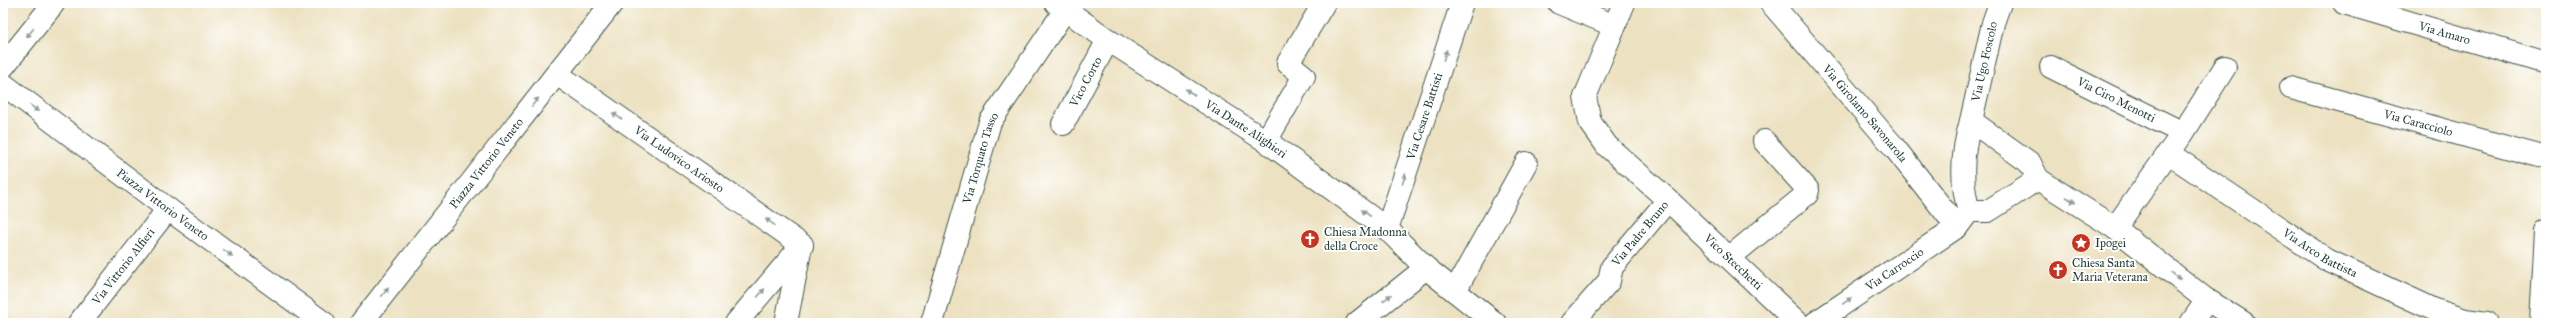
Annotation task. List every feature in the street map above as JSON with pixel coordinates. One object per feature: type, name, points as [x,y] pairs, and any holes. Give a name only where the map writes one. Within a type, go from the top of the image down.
[{"type":"street","points":[[3,67],[54,3]]},
{"type":"street","name":"Piazza Vittorio Veneto","points":[[361,323],[612,3]]},
{"type":"street","points":[[1266,141],[1304,76],[1288,63],[1324,3]]},
{"type":"street","name":"Via Cesare Battisti","points":[[1387,229],[1462,3]]},
{"type":"street","points":[[1559,3],[1615,26]]},
{"type":"street","name":"Via Padre Bruno","points":[[1572,323],[1609,281],[1612,266],[1668,200],[1607,146],[1590,122],[1585,97],[1624,3]]},
{"type":"street","name":"Via Girolamo Savonarola","points":[[1771,3],[1894,147],[1963,219]]},
{"type":"street","name":"Via Ugo Foscolo","points":[[1972,121],[1993,23],[2000,3]]},
{"type":"street","name":"Via Amaro","points":[[2344,3],[2546,63]]},
{"type":"street","name":"Via Dante Alighieri","points":[[1061,6],[1108,40],[1266,141],[1387,229],[1426,268],[1495,323]]},
{"type":"street","name":"Via Torquato Tasso","points":[[932,323],[990,122],[1061,6]]},
{"type":"street","name":"Vico Corto","points":[[1063,124],[1108,40]]},
{"type":"street","name":"Via Ciro Menotti","points":[[2051,67],[2182,133]]},
{"type":"street","points":[[2115,228],[2182,133],[2225,67]]},
{"type":"street","name":"Via Ludovico Ariosto","points":[[557,74],[802,245]]},
{"type":"street","name":"Piazza Vittorio Veneto","points":[[3,84],[168,209],[324,323]]},
{"type":"street","name":"Via Caracciolo","points":[[2291,88],[2546,158]]},
{"type":"street","points":[[2038,179],[1988,211],[1963,219],[1965,140],[1972,121],[2030,163],[2038,179],[2115,228],[2207,300],[2244,323]]},
{"type":"street","points":[[1730,257],[1807,194],[1808,190],[1764,141]]},
{"type":"street","name":"Via Arco Battista","points":[[2168,153],[2327,260],[2435,310],[2465,320],[2487,323]]},
{"type":"street","points":[[1455,291],[1526,163]]},
{"type":"street","name":"Vico Stecchetti","points":[[1668,200],[1730,257],[1798,323]]},
{"type":"street","name":"Via Vittorio Alfieri","points":[[79,323],[168,209]]},
{"type":"street","name":"Via Carroccio","points":[[1815,323],[1963,219]]},
{"type":"street","points":[[2541,323],[2546,230]]},
{"type":"street","points":[[736,323],[802,245]]},
{"type":"street","points":[[786,323],[802,245]]},
{"type":"street","points":[[1357,323],[1426,268]]},
{"type":"street","points":[[2191,323],[2207,300]]},
{"type":"place","name":"Chiesa Madonna della Croce","points":[[1310,239]]},
{"type":"place","name":"Ipogei","points":[[2081,243]]},
{"type":"place","name":"Chiesa Santa Maria Veterana","points":[[2058,270]]}]
